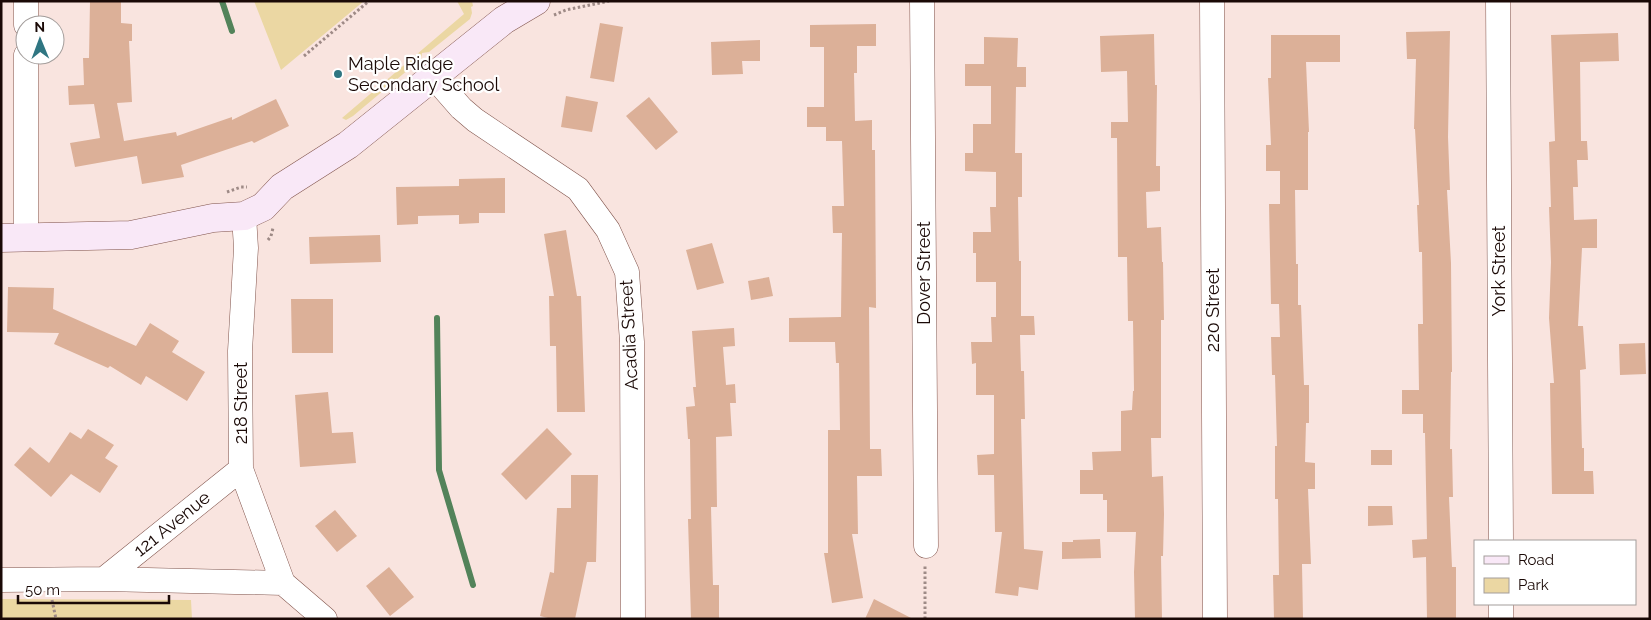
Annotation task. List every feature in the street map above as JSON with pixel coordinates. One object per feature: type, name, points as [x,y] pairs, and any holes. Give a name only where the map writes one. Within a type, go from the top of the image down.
[{"type":"street","points":[[26,1],[26,15]]},
{"type":"street","name":"Dover Street","points":[[922,1],[926,546]]},
{"type":"street","name":"220 Street","points":[[1212,1],[1215,619]]},
{"type":"street","name":"York Street","points":[[1498,1],[1501,540]]},
{"type":"street","points":[[25,65],[13,238],[131,235],[213,218],[244,216],[263,207],[282,187],[348,145],[504,20],[544,9]]},
{"type":"street","name":"Acadia Street","points":[[433,76],[461,108],[475,120],[578,189],[608,230],[627,272],[632,342],[634,619]]},
{"type":"street","name":"218 Street","points":[[244,216],[246,248],[240,351],[241,469],[283,583]]},
{"type":"street","name":"121 Avenue","points":[[104,578],[241,469]]},
{"type":"street","name":"121 Avenue","points":[[1,580],[104,578],[283,583]]},
{"type":"street","points":[[283,583],[325,619]]},
{"type":"street","points":[[1501,605],[1501,619]]},
{"type":"path","points":[[304,56],[369,1]]},
{"type":"path","points":[[544,9],[566,10],[609,1]]},
{"type":"path","points":[[223,194],[241,187],[254,188]]},
{"type":"path","points":[[925,619],[926,546]]},
{"type":"green space","points":[[254,1],[364,1],[281,70]]},
{"type":"green space","points":[[457,1],[472,1],[473,6],[471,7],[470,19],[429,52],[422,53],[421,59],[353,116],[346,120],[342,118],[464,14]]},
{"type":"green space","points":[[1,599],[191,600],[192,619],[1,619]]},
{"type":"building","points":[[90,1],[121,1],[121,23],[132,24],[132,41],[129,41],[132,102],[117,103],[124,141],[176,132],[177,136],[232,117],[232,120],[276,99],[289,126],[254,143],[252,141],[181,165],[184,177],[142,184],[137,156],[75,167],[70,143],[100,138],[94,104],[69,105],[68,86],[84,85],[83,58],[89,58]]},
{"type":"building","points":[[600,23],[623,27],[614,82],[590,78]]},
{"type":"building","points":[[876,24],[876,46],[857,46],[857,73],[854,73],[855,121],[872,120],[872,150],[875,150],[876,308],[869,307],[870,449],[881,449],[882,476],[857,476],[858,534],[852,534],[863,598],[832,603],[824,553],[828,553],[828,430],[840,430],[839,363],[836,363],[835,342],[789,342],[789,318],[841,317],[842,233],[833,233],[832,206],[844,206],[842,141],[826,141],[826,127],[807,127],[807,107],[824,107],[824,47],[810,47],[810,25]]},
{"type":"building","points":[[1450,31],[1448,137],[1450,190],[1447,190],[1451,263],[1452,372],[1450,449],[1452,449],[1453,497],[1449,497],[1452,567],[1456,567],[1456,619],[1427,619],[1426,557],[1413,558],[1412,540],[1427,539],[1423,414],[1402,414],[1402,390],[1419,390],[1418,324],[1423,324],[1422,252],[1419,252],[1417,205],[1419,205],[1414,129],[1416,59],[1407,59],[1406,32]]},
{"type":"building","points":[[1618,33],[1619,61],[1580,62],[1581,141],[1587,141],[1588,160],[1577,160],[1578,187],[1573,187],[1574,220],[1597,219],[1597,248],[1582,248],[1578,326],[1583,326],[1586,369],[1580,370],[1584,471],[1593,471],[1594,494],[1552,494],[1550,383],[1554,383],[1549,318],[1551,262],[1549,207],[1551,207],[1549,142],[1555,141],[1551,35]]},
{"type":"building","points":[[1154,34],[1155,85],[1157,85],[1156,166],[1160,166],[1160,191],[1146,192],[1147,228],[1161,227],[1163,262],[1164,320],[1161,320],[1161,438],[1151,438],[1152,477],[1163,476],[1162,619],[1135,619],[1134,572],[1136,532],[1107,532],[1107,500],[1103,500],[1103,494],[1080,494],[1080,470],[1093,470],[1092,452],[1121,451],[1121,411],[1132,410],[1134,391],[1133,321],[1128,321],[1127,257],[1118,257],[1117,138],[1111,138],[1111,122],[1128,122],[1127,71],[1101,72],[1100,36]]},
{"type":"building","points":[[1271,35],[1340,35],[1340,62],[1306,62],[1309,132],[1308,190],[1295,190],[1298,305],[1301,305],[1304,385],[1309,385],[1309,423],[1306,423],[1305,462],[1315,463],[1315,489],[1308,489],[1311,564],[1302,564],[1303,619],[1274,619],[1273,575],[1279,575],[1278,499],[1275,499],[1275,446],[1277,446],[1275,375],[1272,375],[1271,337],[1280,337],[1279,304],[1271,304],[1269,204],[1280,204],[1280,171],[1266,171],[1266,145],[1271,145],[1268,78],[1271,78]]},
{"type":"building","points":[[984,37],[1018,38],[1017,67],[1026,67],[1026,87],[1016,87],[1015,153],[1022,153],[1022,197],[1018,197],[1021,316],[1034,316],[1035,335],[1020,335],[1021,371],[1024,371],[1025,419],[1021,419],[1024,549],[1043,551],[1038,590],[1019,587],[1018,596],[995,593],[1002,532],[995,532],[994,475],[978,475],[977,455],[994,454],[994,395],[976,395],[976,363],[972,364],[971,342],[992,342],[991,317],[996,317],[996,282],[976,282],[976,253],[973,253],[973,232],[991,232],[990,207],[996,207],[996,172],[965,171],[965,153],[973,153],[973,124],[991,124],[991,86],[965,86],[965,64],[984,64]]},
{"type":"building","points":[[760,40],[760,61],[742,61],[743,74],[712,75],[711,42]]},
{"type":"building","points":[[566,96],[598,102],[592,132],[561,127]]},
{"type":"building","points":[[649,97],[678,132],[656,150],[626,116]]},
{"type":"building","points":[[505,178],[505,213],[479,213],[479,223],[459,224],[459,215],[418,216],[418,224],[397,225],[396,187],[459,186],[459,179]]},
{"type":"building","points":[[566,230],[577,296],[581,296],[585,412],[557,412],[556,346],[550,346],[549,296],[554,296],[544,234]]},
{"type":"building","points":[[380,235],[381,262],[310,264],[309,237]]},
{"type":"building","points":[[712,243],[724,283],[697,290],[686,250]]},
{"type":"building","points":[[769,277],[773,296],[751,300],[748,281]]},
{"type":"building","points":[[8,287],[54,288],[53,309],[136,346],[150,323],[179,341],[172,352],[205,372],[187,401],[146,376],[141,385],[110,366],[108,368],[54,344],[59,333],[7,332]]},
{"type":"building","points":[[291,299],[333,299],[333,353],[292,353]]},
{"type":"building","points":[[734,328],[735,346],[723,347],[726,385],[735,384],[736,403],[730,403],[732,436],[716,437],[717,507],[711,507],[713,585],[719,585],[719,619],[691,619],[688,519],[691,519],[690,439],[688,439],[686,407],[695,406],[693,387],[696,387],[692,331]]},
{"type":"building","points":[[1645,343],[1646,374],[1620,375],[1619,344]]},
{"type":"building","points":[[328,392],[332,433],[353,432],[356,463],[300,467],[295,395]]},
{"type":"building","points":[[547,428],[572,454],[526,500],[501,474]]},
{"type":"building","points":[[88,429],[114,445],[105,458],[118,466],[100,493],[71,474],[51,497],[14,465],[30,447],[49,463],[70,432],[81,439]]},
{"type":"building","points":[[1371,450],[1392,450],[1392,465],[1371,465]]},
{"type":"building","points":[[571,475],[598,475],[596,562],[587,562],[575,619],[552,619],[540,616],[550,572],[554,573],[557,508],[571,508]]},
{"type":"building","points":[[1368,506],[1392,506],[1393,525],[1368,526]]},
{"type":"building","points":[[335,510],[357,536],[337,552],[315,526]]},
{"type":"building","points":[[1100,539],[1101,558],[1062,559],[1062,542]]},
{"type":"building","points":[[389,567],[414,597],[390,616],[366,586]]},
{"type":"building","points":[[874,599],[913,619],[865,619]]},
{"type":"waterway","points":[[222,1],[232,31]]},
{"type":"waterway","points":[[437,318],[439,470],[473,585]]},
{"type":"place","name":"Maple Ridge Secondary School","points":[[338,74]]}]
